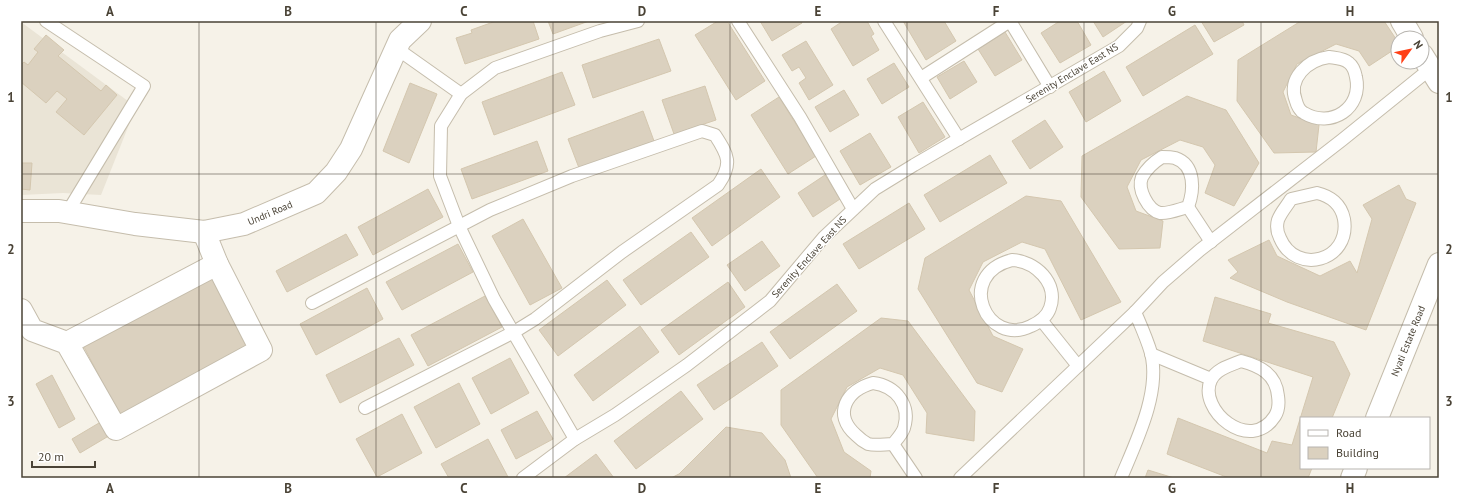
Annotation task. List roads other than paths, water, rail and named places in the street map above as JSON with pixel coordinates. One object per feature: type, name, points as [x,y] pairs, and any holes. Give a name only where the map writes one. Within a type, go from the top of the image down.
[{"type":"street","name":"Undri Road","points":[[21,211],[67,213],[135,224],[204,232],[244,224],[316,193],[336,172],[351,149],[400,40],[420,21]]},
{"type":"street","points":[[1402,21],[1407,30]]},
{"type":"street","points":[[67,343],[116,429],[261,350],[217,264],[204,232]]},
{"type":"street","points":[[21,310],[26,334],[67,343],[217,264]]},
{"type":"street","name":"Nyati Estate Road","points":[[1377,417],[1439,264]]},
{"type":"lane","points":[[46,21],[144,86],[67,213]]},
{"type":"lane","points":[[574,439],[494,299],[458,226],[440,176],[441,126],[461,94],[495,68],[600,31],[638,21]]},
{"type":"lane","points":[[738,21],[800,117],[853,209]]},
{"type":"lane","points":[[884,21],[959,139]]},
{"type":"lane","points":[[921,78],[1010,21],[1050,87]]},
{"type":"lane","name":"Serenity Enclave East NS","points":[[523,478],[574,439],[615,415],[686,365],[765,306],[824,237],[875,190],[959,139],[1119,46],[1137,28],[1140,21]]},
{"type":"lane","points":[[396,48],[461,94]]},
{"type":"lane","points":[[1329,57],[1341,59],[1349,63],[1354,71],[1357,85],[1355,94],[1348,109],[1335,117],[1324,120],[1313,118],[1301,112],[1293,92],[1294,82],[1298,74],[1318,58],[1329,57]]},
{"type":"lane","points":[[960,478],[1136,312],[1164,282],[1211,242],[1360,126],[1429,70]]},
{"type":"lane","points":[[1348,109],[1360,126]]},
{"type":"lane","points":[[312,303],[490,210],[572,176],[702,131],[715,135],[725,150],[728,160],[727,172],[718,185],[622,252],[535,319],[514,332],[365,408]]},
{"type":"lane","points":[[1162,157],[1175,158],[1185,165],[1192,180],[1193,194],[1188,207],[1162,213],[1153,210],[1146,201],[1142,190],[1141,179],[1153,163],[1162,157]]},
{"type":"lane","points":[[1281,188],[1291,199]]},
{"type":"lane","points":[[1317,193],[1329,196],[1343,213],[1345,225],[1344,236],[1338,247],[1330,255],[1321,259],[1310,260],[1301,258],[1291,253],[1282,243],[1277,230],[1278,220],[1291,199],[1317,193]]},
{"type":"lane","points":[[1188,207],[1211,242]]},
{"type":"lane","points":[[1012,260],[1022,261],[1040,270],[1051,290],[1052,299],[1050,308],[1042,320],[1024,329],[1014,330],[1006,329],[993,322],[987,314],[980,290],[983,280],[992,269],[1001,263],[1012,260]]},
{"type":"lane","points":[[1121,478],[1147,414],[1152,379],[1151,354],[1136,312]]},
{"type":"lane","points":[[1042,320],[1078,366]]},
{"type":"lane","points":[[1151,354],[1211,379]]},
{"type":"lane","points":[[1241,361],[1253,364],[1267,371],[1275,382],[1278,392],[1279,405],[1276,415],[1269,423],[1251,431],[1240,430],[1226,423],[1218,413],[1211,400],[1209,389],[1211,379],[1220,370],[1241,361]]},
{"type":"lane","points":[[873,383],[885,384],[896,392],[903,403],[906,419],[904,430],[893,444],[868,444],[850,430],[844,416],[843,409],[850,396],[861,386],[873,383]]},
{"type":"lane","points":[[893,444],[916,478]]}]
